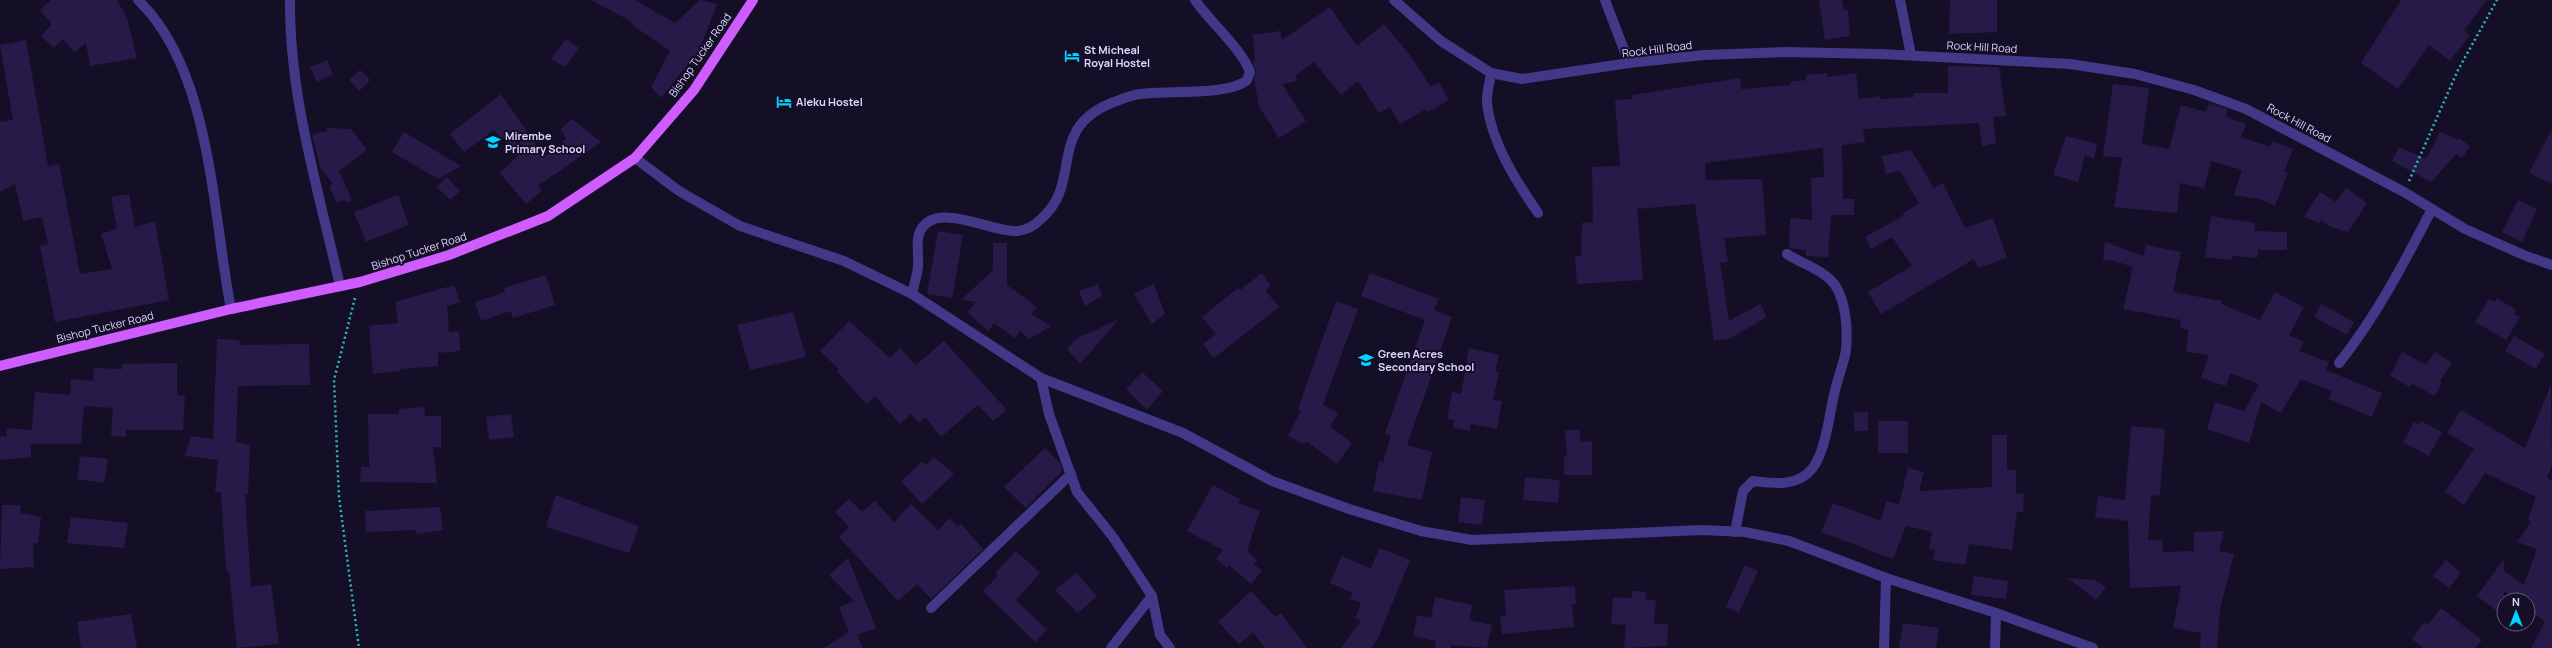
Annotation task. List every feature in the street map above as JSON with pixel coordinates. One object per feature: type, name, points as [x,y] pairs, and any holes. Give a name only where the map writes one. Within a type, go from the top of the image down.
[{"type":"main road","name":"Bishop Tucker Road","points":[[0,366],[231,309],[360,282],[449,255],[548,216],[635,158],[694,90],[753,0]]},
{"type":"street","points":[[138,0],[149,11],[172,45],[196,107],[207,156],[221,260],[231,309]]},
{"type":"street","points":[[290,0],[290,36],[303,117],[340,286]]},
{"type":"street","points":[[912,294],[918,267],[919,234],[922,229],[930,222],[951,217],[1004,230],[1026,230],[1042,218],[1055,202],[1063,185],[1069,147],[1074,133],[1092,114],[1113,102],[1140,94],[1232,88],[1247,80],[1250,72],[1244,61],[1206,16],[1195,0]]},
{"type":"street","name":"Rock Hill Road","points":[[1394,0],[1441,41],[1491,73],[1522,79],[1629,63],[1704,55],[1786,52],[1911,55],[2070,64],[2135,74],[2194,90],[2246,109],[2404,192],[2465,229],[2526,256],[2552,265]]},
{"type":"street","points":[[1605,0],[1629,63]]},
{"type":"street","points":[[1900,0],[1911,55]]},
{"type":"street","points":[[1491,73],[1487,103],[1495,134],[1513,177],[1538,213]]},
{"type":"street","points":[[635,158],[679,191],[740,226],[844,261],[912,294],[1041,378],[1183,433],[1272,481],[1421,531],[1472,540],[1702,530],[1735,532],[1788,540],[1886,578],[1996,613],[2093,648]]},
{"type":"street","points":[[2339,363],[2353,346],[2394,279],[2432,209]]},
{"type":"street","points":[[1735,532],[1743,491],[1753,481],[1780,484],[1800,479],[1810,472],[1819,457],[1846,350],[1844,304],[1835,286],[1826,275],[1801,263],[1787,254]]},
{"type":"street","points":[[1041,378],[1049,414],[1077,492],[1113,537],[1152,596],[1160,635],[1170,648]]},
{"type":"street","points":[[931,608],[1071,474]]},
{"type":"street","points":[[1884,648],[1886,578]]},
{"type":"street","points":[[1112,648],[1152,596]]},
{"type":"street","points":[[1995,648],[1996,613]]},
{"type":"path","points":[[2404,192],[2458,70],[2497,0]]},
{"type":"path","points":[[359,648],[339,497],[334,380],[346,324],[360,282]]},
{"type":"building","points":[[51,0],[117,0],[127,18],[137,58],[90,66],[86,43],[74,52],[63,39],[54,48],[41,36],[52,24],[40,10]]},
{"type":"building","points":[[591,0],[635,0],[675,23],[700,0],[717,4],[702,43],[704,44],[661,98],[651,87],[670,51],[631,24],[632,22]]},
{"type":"building","points":[[1819,0],[1842,0],[1844,10],[1848,10],[1850,36],[1825,40]]},
{"type":"building","points":[[1950,0],[1997,0],[1997,32],[1949,34]]},
{"type":"building","points":[[2401,0],[2487,0],[2464,30],[2470,35],[2450,61],[2429,45],[2398,89],[2361,63]]},
{"type":"building","points":[[1330,7],[1357,46],[1384,24],[1409,54],[1431,87],[1439,82],[1449,100],[1428,112],[1426,109],[1400,124],[1390,107],[1379,113],[1358,81],[1341,95],[1314,62],[1296,75],[1296,81],[1282,84],[1306,121],[1279,138],[1259,106],[1254,79],[1256,71],[1252,61],[1255,61],[1253,35],[1280,31],[1282,40]]},
{"type":"building","points":[[566,39],[579,48],[565,67],[551,59]]},
{"type":"building","points":[[26,40],[48,166],[59,164],[80,274],[112,269],[101,234],[117,229],[111,197],[129,194],[135,227],[155,221],[169,300],[55,322],[40,246],[48,244],[42,217],[23,221],[15,184],[0,192],[0,122],[13,120],[0,45]]},
{"type":"building","points":[[327,60],[333,74],[317,82],[310,67]]},
{"type":"building","points":[[1948,66],[1999,67],[2006,116],[1993,117],[1996,143],[1982,146],[1979,123],[1863,129],[1865,142],[1842,145],[1843,199],[1854,199],[1854,215],[1831,215],[1828,257],[1806,256],[1806,250],[1789,248],[1790,218],[1812,220],[1811,178],[1824,177],[1823,148],[1705,163],[1706,180],[1762,179],[1766,235],[1724,238],[1728,262],[1720,263],[1729,321],[1760,304],[1767,317],[1729,339],[1714,341],[1695,204],[1637,209],[1643,280],[1577,284],[1575,256],[1581,256],[1582,223],[1593,222],[1592,167],[1620,166],[1615,100],[1633,99],[1632,95],[1740,78],[1741,89],[1790,85],[1790,82],[1806,80],[1806,75],[1827,73],[1827,77],[1856,73],[1859,99],[1880,96],[1881,99],[1914,97],[1914,93],[1948,93]]},
{"type":"building","points":[[360,70],[370,80],[359,91],[349,80]]},
{"type":"building","points":[[2113,84],[2149,88],[2142,144],[2169,149],[2181,105],[2206,112],[2209,103],[2228,109],[2226,117],[2246,124],[2241,137],[2270,147],[2272,141],[2293,149],[2284,172],[2288,173],[2275,206],[2259,199],[2234,195],[2242,170],[2211,161],[2204,188],[2180,183],[2177,213],[2114,207],[2122,158],[2103,156]]},
{"type":"building","points":[[501,94],[544,156],[566,139],[561,129],[572,119],[601,142],[538,186],[542,191],[526,204],[500,173],[518,156],[494,130],[464,152],[450,134]]},
{"type":"building","points":[[327,128],[351,129],[367,150],[339,171],[352,200],[347,203],[345,200],[337,203],[329,186],[333,184],[320,167],[312,134],[327,131]]},
{"type":"building","points":[[2552,129],[2552,184],[2529,173]]},
{"type":"building","points":[[404,132],[461,166],[438,179],[392,152]]},
{"type":"building","points":[[2440,132],[2458,140],[2459,138],[2470,146],[2462,158],[2456,154],[2431,182],[2392,161],[2399,147],[2426,159]]},
{"type":"building","points":[[2066,136],[2097,144],[2094,158],[2085,155],[2078,182],[2053,175]]},
{"type":"building","points":[[1911,150],[1934,188],[1943,183],[1965,228],[1993,218],[2007,258],[1978,268],[1974,259],[1881,314],[1868,292],[1912,266],[1892,237],[1871,249],[1865,237],[1905,215],[1901,215],[1919,203],[1900,171],[1886,174],[1882,156]]},
{"type":"building","points":[[447,177],[460,191],[450,200],[437,187]]},
{"type":"building","points":[[2346,188],[2367,203],[2348,232],[2331,227],[2321,220],[2319,223],[2304,217],[2320,192],[2336,202]]},
{"type":"building","points":[[398,195],[409,225],[366,242],[354,212]]},
{"type":"building","points":[[2518,200],[2537,209],[2522,242],[2502,232]]},
{"type":"building","points":[[2211,216],[2255,223],[2254,231],[2287,232],[2287,250],[2258,250],[2257,258],[2232,256],[2231,260],[2205,257]]},
{"type":"building","points":[[938,231],[963,235],[952,298],[927,294]]},
{"type":"building","points":[[2105,242],[2143,256],[2146,245],[2181,252],[2173,292],[2222,301],[2221,304],[2260,320],[2275,292],[2304,307],[2289,335],[2304,342],[2299,351],[2329,362],[2326,370],[2382,393],[2372,417],[2329,399],[2332,391],[2301,379],[2281,413],[2261,402],[2249,443],[2207,429],[2215,402],[2244,411],[2259,384],[2230,373],[2226,386],[2201,378],[2209,355],[2186,352],[2188,330],[2180,328],[2181,320],[2123,309],[2133,267],[2115,261],[2103,260]]},
{"type":"building","points":[[993,243],[1007,243],[1007,285],[1037,307],[1031,314],[1051,326],[1029,339],[1020,331],[1015,338],[994,323],[988,331],[967,312],[976,302],[961,300],[993,270]]},
{"type":"building","points":[[1262,273],[1271,286],[1265,290],[1279,307],[1214,358],[1203,344],[1216,334],[1202,317],[1238,288],[1240,290]]},
{"type":"building","points":[[1370,273],[1439,299],[1434,310],[1452,317],[1407,445],[1432,452],[1422,500],[1373,491],[1379,461],[1383,462],[1391,436],[1385,433],[1425,320],[1361,296]]},
{"type":"building","points":[[546,275],[555,305],[513,318],[511,311],[481,321],[475,302],[505,292],[504,288]]},
{"type":"building","points":[[1098,284],[1102,296],[1085,306],[1079,291]]},
{"type":"building","points":[[1154,284],[1165,314],[1152,324],[1134,294]]},
{"type":"building","points":[[454,285],[460,302],[447,306],[449,332],[459,331],[460,351],[438,353],[438,366],[400,369],[400,371],[373,374],[369,326],[398,323],[395,302]]},
{"type":"building","points":[[2497,298],[2516,310],[2514,314],[2520,317],[2506,340],[2475,322],[2489,299],[2494,302]]},
{"type":"building","points":[[1336,301],[1358,309],[1323,405],[1338,413],[1330,427],[1352,443],[1337,464],[1306,441],[1304,444],[1288,436],[1301,410],[1298,409]]},
{"type":"building","points":[[2321,304],[2354,322],[2347,335],[2314,317]]},
{"type":"building","points":[[793,312],[806,357],[750,370],[737,325]]},
{"type":"building","points":[[1118,320],[1080,364],[1067,349],[1077,338]]},
{"type":"building","points":[[849,321],[890,358],[900,348],[916,365],[944,341],[1007,410],[993,421],[978,405],[941,437],[925,417],[919,423],[911,414],[900,424],[875,396],[866,404],[837,371],[839,369],[820,351]]},
{"type":"building","points":[[2514,336],[2545,354],[2536,369],[2505,351]]},
{"type":"building","points":[[217,339],[240,340],[239,345],[309,344],[310,385],[238,386],[236,442],[250,445],[248,494],[245,494],[251,587],[271,584],[279,644],[237,648],[229,571],[226,571],[221,493],[215,492],[218,460],[185,456],[191,436],[213,439]]},
{"type":"building","points":[[1469,348],[1499,355],[1495,372],[1499,372],[1493,400],[1502,401],[1497,429],[1471,424],[1470,431],[1453,428],[1454,420],[1447,419],[1452,392],[1461,394]]},
{"type":"building","points":[[2402,352],[2426,365],[2435,352],[2452,363],[2440,381],[2442,382],[2435,396],[2412,384],[2410,387],[2390,376]]},
{"type":"building","points":[[177,363],[177,395],[185,396],[183,430],[126,430],[126,437],[111,436],[113,408],[84,406],[81,444],[31,444],[31,457],[0,460],[0,436],[6,437],[7,428],[32,430],[35,392],[70,395],[71,379],[93,381],[94,368],[122,369],[122,364]]},
{"type":"building","points":[[1142,372],[1163,391],[1147,410],[1126,389]]},
{"type":"building","points":[[2551,384],[2552,465],[2547,478],[2552,480],[2552,648],[2531,648],[2545,622],[2536,615],[2536,592],[2496,592],[2496,610],[2477,596],[2504,559],[2504,571],[2524,585],[2537,549],[2517,542],[2531,522],[2528,519],[2536,497],[2485,473],[2464,505],[2445,492],[2474,449],[2447,433],[2461,410],[2525,448]]},
{"type":"building","points":[[424,407],[425,416],[441,416],[441,447],[433,447],[437,483],[360,482],[361,467],[369,467],[368,414],[399,414],[399,409]]},
{"type":"building","points":[[1854,412],[1868,412],[1868,431],[1854,431]]},
{"type":"building","points":[[511,414],[514,437],[489,440],[486,417]]},
{"type":"building","points":[[1878,421],[1908,421],[1908,453],[1878,453]]},
{"type":"building","points":[[2421,421],[2442,432],[2429,456],[2403,442],[2414,422],[2419,425]]},
{"type":"building","points":[[2131,426],[2165,429],[2160,496],[2151,495],[2148,540],[2162,540],[2163,552],[2194,551],[2194,532],[2224,531],[2219,551],[2234,554],[2220,609],[2217,648],[2200,648],[2201,633],[2173,628],[2181,586],[2130,588],[2128,521],[2095,517],[2098,496],[2125,500]]},
{"type":"building","points":[[1579,429],[1581,442],[1592,441],[1592,475],[1564,475],[1564,456],[1567,456],[1565,431]]},
{"type":"building","points":[[1992,435],[2007,435],[2007,470],[2016,470],[2016,493],[2024,494],[2023,512],[2017,512],[2012,550],[1969,544],[1965,565],[1933,560],[1935,550],[1929,549],[1932,532],[1906,526],[1893,559],[1821,532],[1833,503],[1881,521],[1886,501],[1899,504],[1908,468],[1924,472],[1919,491],[1992,487]]},
{"type":"building","points":[[1045,448],[1060,463],[1062,471],[1026,508],[1004,487]]},
{"type":"building","points":[[80,456],[108,459],[104,483],[77,479]]},
{"type":"building","points":[[934,457],[954,474],[922,504],[901,481],[922,462],[926,465]]},
{"type":"building","points":[[1525,477],[1560,480],[1558,503],[1523,500]]},
{"type":"building","points":[[1213,485],[1240,499],[1238,503],[1260,511],[1247,551],[1257,560],[1254,564],[1262,571],[1251,584],[1229,565],[1227,568],[1216,559],[1223,550],[1187,531]]},
{"type":"building","points":[[556,495],[639,526],[629,553],[546,527]]},
{"type":"building","points":[[1461,497],[1485,500],[1482,525],[1458,522]]},
{"type":"building","points":[[849,499],[862,512],[875,501],[894,522],[911,504],[938,530],[950,518],[958,527],[961,524],[983,549],[931,599],[917,584],[898,601],[839,537],[849,527],[835,512]]},
{"type":"building","points":[[2,505],[20,505],[21,513],[41,517],[38,543],[33,543],[34,567],[0,569]]},
{"type":"building","points":[[440,507],[443,530],[416,534],[416,530],[366,532],[365,511]]},
{"type":"building","points":[[71,517],[128,523],[124,548],[67,543]]},
{"type":"building","points":[[1379,548],[1410,560],[1378,638],[1371,648],[1341,648],[1361,621],[1355,618],[1361,603],[1350,599],[1353,593],[1330,583],[1342,556],[1371,569]]},
{"type":"building","points":[[1016,551],[1040,573],[1016,600],[1047,630],[1035,642],[983,591],[998,576],[995,573]]},
{"type":"building","points":[[848,558],[876,628],[857,635],[863,648],[824,648],[849,632],[839,607],[854,601],[829,575]]},
{"type":"building","points":[[2446,560],[2461,573],[2449,588],[2433,576]]},
{"type":"building","points":[[1745,565],[1758,571],[1739,613],[1726,607]]},
{"type":"building","points":[[1076,573],[1097,596],[1078,613],[1055,590]]},
{"type":"building","points":[[1974,576],[2008,581],[2006,599],[1971,595]]},
{"type":"building","points":[[2068,578],[2095,580],[2106,587],[2096,600]]},
{"type":"building","points":[[1575,586],[1576,604],[1572,604],[1574,627],[1502,634],[1500,616],[1506,615],[1504,590]]},
{"type":"building","points":[[1251,591],[1275,617],[1281,613],[1307,648],[1265,648],[1253,632],[1239,644],[1218,622]]},
{"type":"building","points":[[1632,591],[1646,592],[1645,599],[1656,600],[1654,624],[1668,624],[1667,646],[1624,648],[1626,625],[1611,624],[1613,597],[1632,598]]},
{"type":"building","points":[[1435,597],[1472,605],[1469,620],[1492,625],[1487,648],[1451,645],[1451,648],[1435,648],[1436,641],[1413,636],[1417,615],[1431,618]]},
{"type":"building","points":[[2441,608],[2482,640],[2475,648],[2423,648],[2412,639],[2424,622],[2428,625]]},
{"type":"building","points":[[131,614],[137,648],[81,648],[77,622]]},
{"type":"building","points":[[1903,623],[1939,628],[1936,648],[1899,648]]},
{"type":"place","name":"St Micheal Royal Hostel","points":[[1072,56]]},
{"type":"place","name":"Aleku Hostel","points":[[784,102]]},
{"type":"place","name":"Mirembe Primary School","points":[[493,142]]},
{"type":"place","name":"Green Acres Secondary School","points":[[1366,360]]}]
